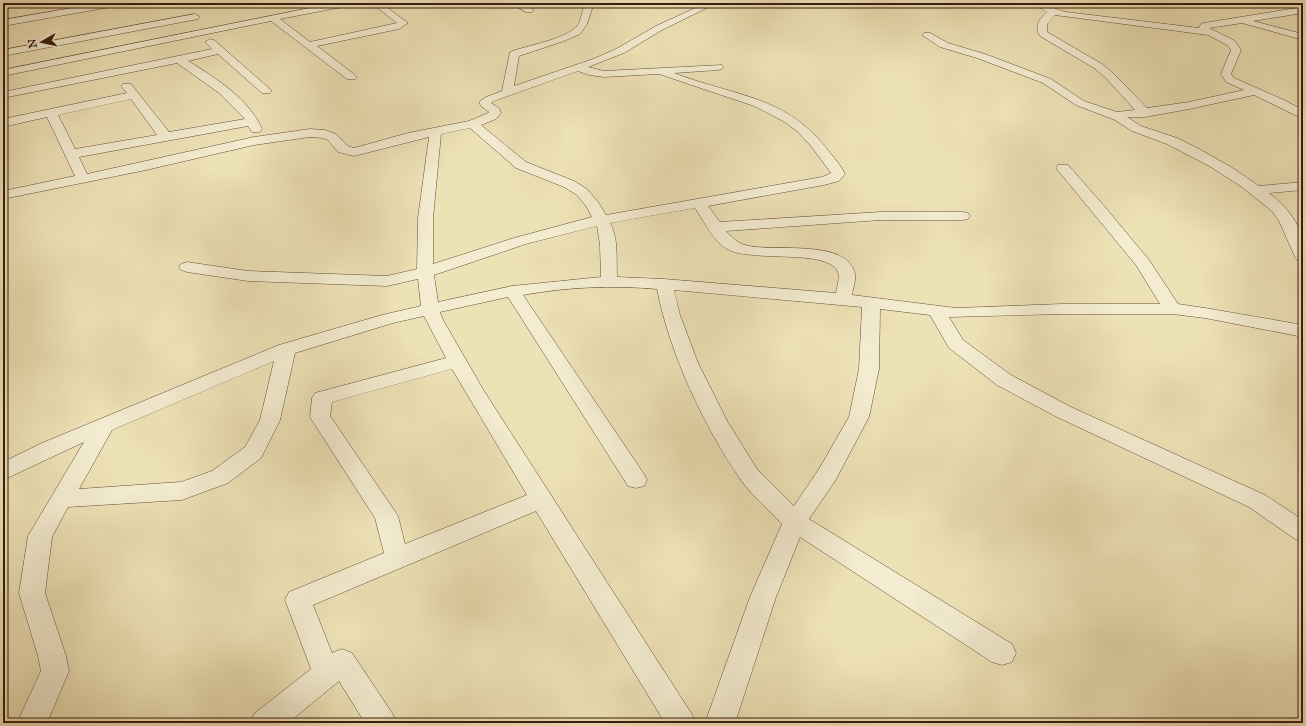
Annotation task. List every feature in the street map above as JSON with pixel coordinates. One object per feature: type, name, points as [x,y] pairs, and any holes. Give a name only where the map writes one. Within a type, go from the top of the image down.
[{"type":"street","points":[[3,4],[10,3]]},
{"type":"street","points":[[3,23],[116,3]]},
{"type":"street","points":[[3,73],[347,3]]},
{"type":"street","points":[[309,45],[396,27],[403,23],[375,3]]},
{"type":"street","points":[[515,3],[529,10]]},
{"type":"street","points":[[508,92],[514,54],[565,37],[575,32],[581,27],[587,7],[590,3]]},
{"type":"street","points":[[3,195],[83,180],[254,141],[318,132],[332,137],[343,149],[354,152],[472,124],[492,116],[495,111],[486,104],[486,102],[508,92],[620,51],[659,28],[713,3]]},
{"type":"street","points":[[1036,3],[1053,12],[1075,17],[1209,32]]},
{"type":"street","points":[[1284,3],[1303,9]]},
{"type":"street","points":[[31,8],[39,16]]},
{"type":"street","points":[[1303,9],[1204,26],[1204,30],[1230,43],[1236,50],[1226,74],[1230,80],[1280,102],[1303,115]]},
{"type":"street","points":[[1053,12],[1042,22],[1040,29],[1042,34],[1098,66],[1110,76],[1145,113]]},
{"type":"street","points":[[3,53],[195,17]]},
{"type":"street","points":[[274,19],[351,77]]},
{"type":"street","points":[[1239,20],[1303,37]]},
{"type":"street","points":[[152,26],[167,40]]},
{"type":"street","points":[[200,33],[266,91]]},
{"type":"street","points":[[927,35],[944,45],[988,59],[1047,81],[1085,105],[1119,117],[1123,121],[1133,126],[1163,137],[1210,159],[1256,190],[1280,210],[1287,221],[1303,257]]},
{"type":"street","points":[[3,95],[220,51]]},
{"type":"street","points":[[180,60],[229,95],[253,121],[256,127],[254,141]]},
{"type":"street","points":[[578,67],[597,74],[718,68]]},
{"type":"street","points":[[187,267],[248,276],[387,281],[426,272],[520,240],[600,220],[824,181],[834,178],[838,174],[836,169],[803,129],[791,120],[773,110],[672,76],[659,70]]},
{"type":"street","points":[[116,72],[165,136]]},
{"type":"street","points":[[1119,117],[1122,114],[1145,113],[1177,108],[1254,91]]},
{"type":"street","points":[[3,123],[135,95]]},
{"type":"street","points":[[51,113],[83,180]]},
{"type":"street","points":[[71,154],[253,121]]},
{"type":"street","points":[[472,124],[521,165],[569,184],[582,192],[593,205],[606,230],[609,282]]},
{"type":"street","points":[[435,132],[435,146],[429,188],[426,226],[427,294],[434,320],[457,361],[541,499],[681,723]]},
{"type":"street","points":[[1063,168],[1100,210],[1143,263],[1172,309]]},
{"type":"street","points":[[1256,190],[1303,186]]},
{"type":"street","points":[[699,203],[716,227],[733,246],[740,249],[752,251],[808,253],[825,256],[837,261],[843,266],[846,273],[843,299]]},
{"type":"street","points":[[716,227],[880,216],[963,216]]},
{"type":"street","points":[[3,472],[50,448],[286,349],[388,319],[512,291],[533,288],[591,282],[664,284],[843,299],[936,312],[956,313],[1062,309],[1172,309],[1205,313],[1303,331]]},
{"type":"street","points":[[664,284],[671,316],[688,363],[717,423],[749,475],[795,522],[1002,652]]},
{"type":"street","points":[[512,291],[636,480]]},
{"type":"street","points":[[720,723],[763,597],[795,522],[827,475],[859,417],[869,369],[870,303]]},
{"type":"street","points":[[936,312],[956,344],[1004,380],[1064,412],[1257,501],[1303,532]]},
{"type":"street","points":[[62,499],[182,491],[220,477],[252,452],[270,420],[286,349]]},
{"type":"street","points":[[397,558],[386,516],[320,417],[322,398],[457,361]]},
{"type":"street","points":[[32,723],[55,672],[52,656],[32,593],[40,536],[104,426]]},
{"type":"street","points":[[327,675],[298,600],[541,499]]},
{"type":"street","points":[[265,723],[342,662],[382,723]]}]
